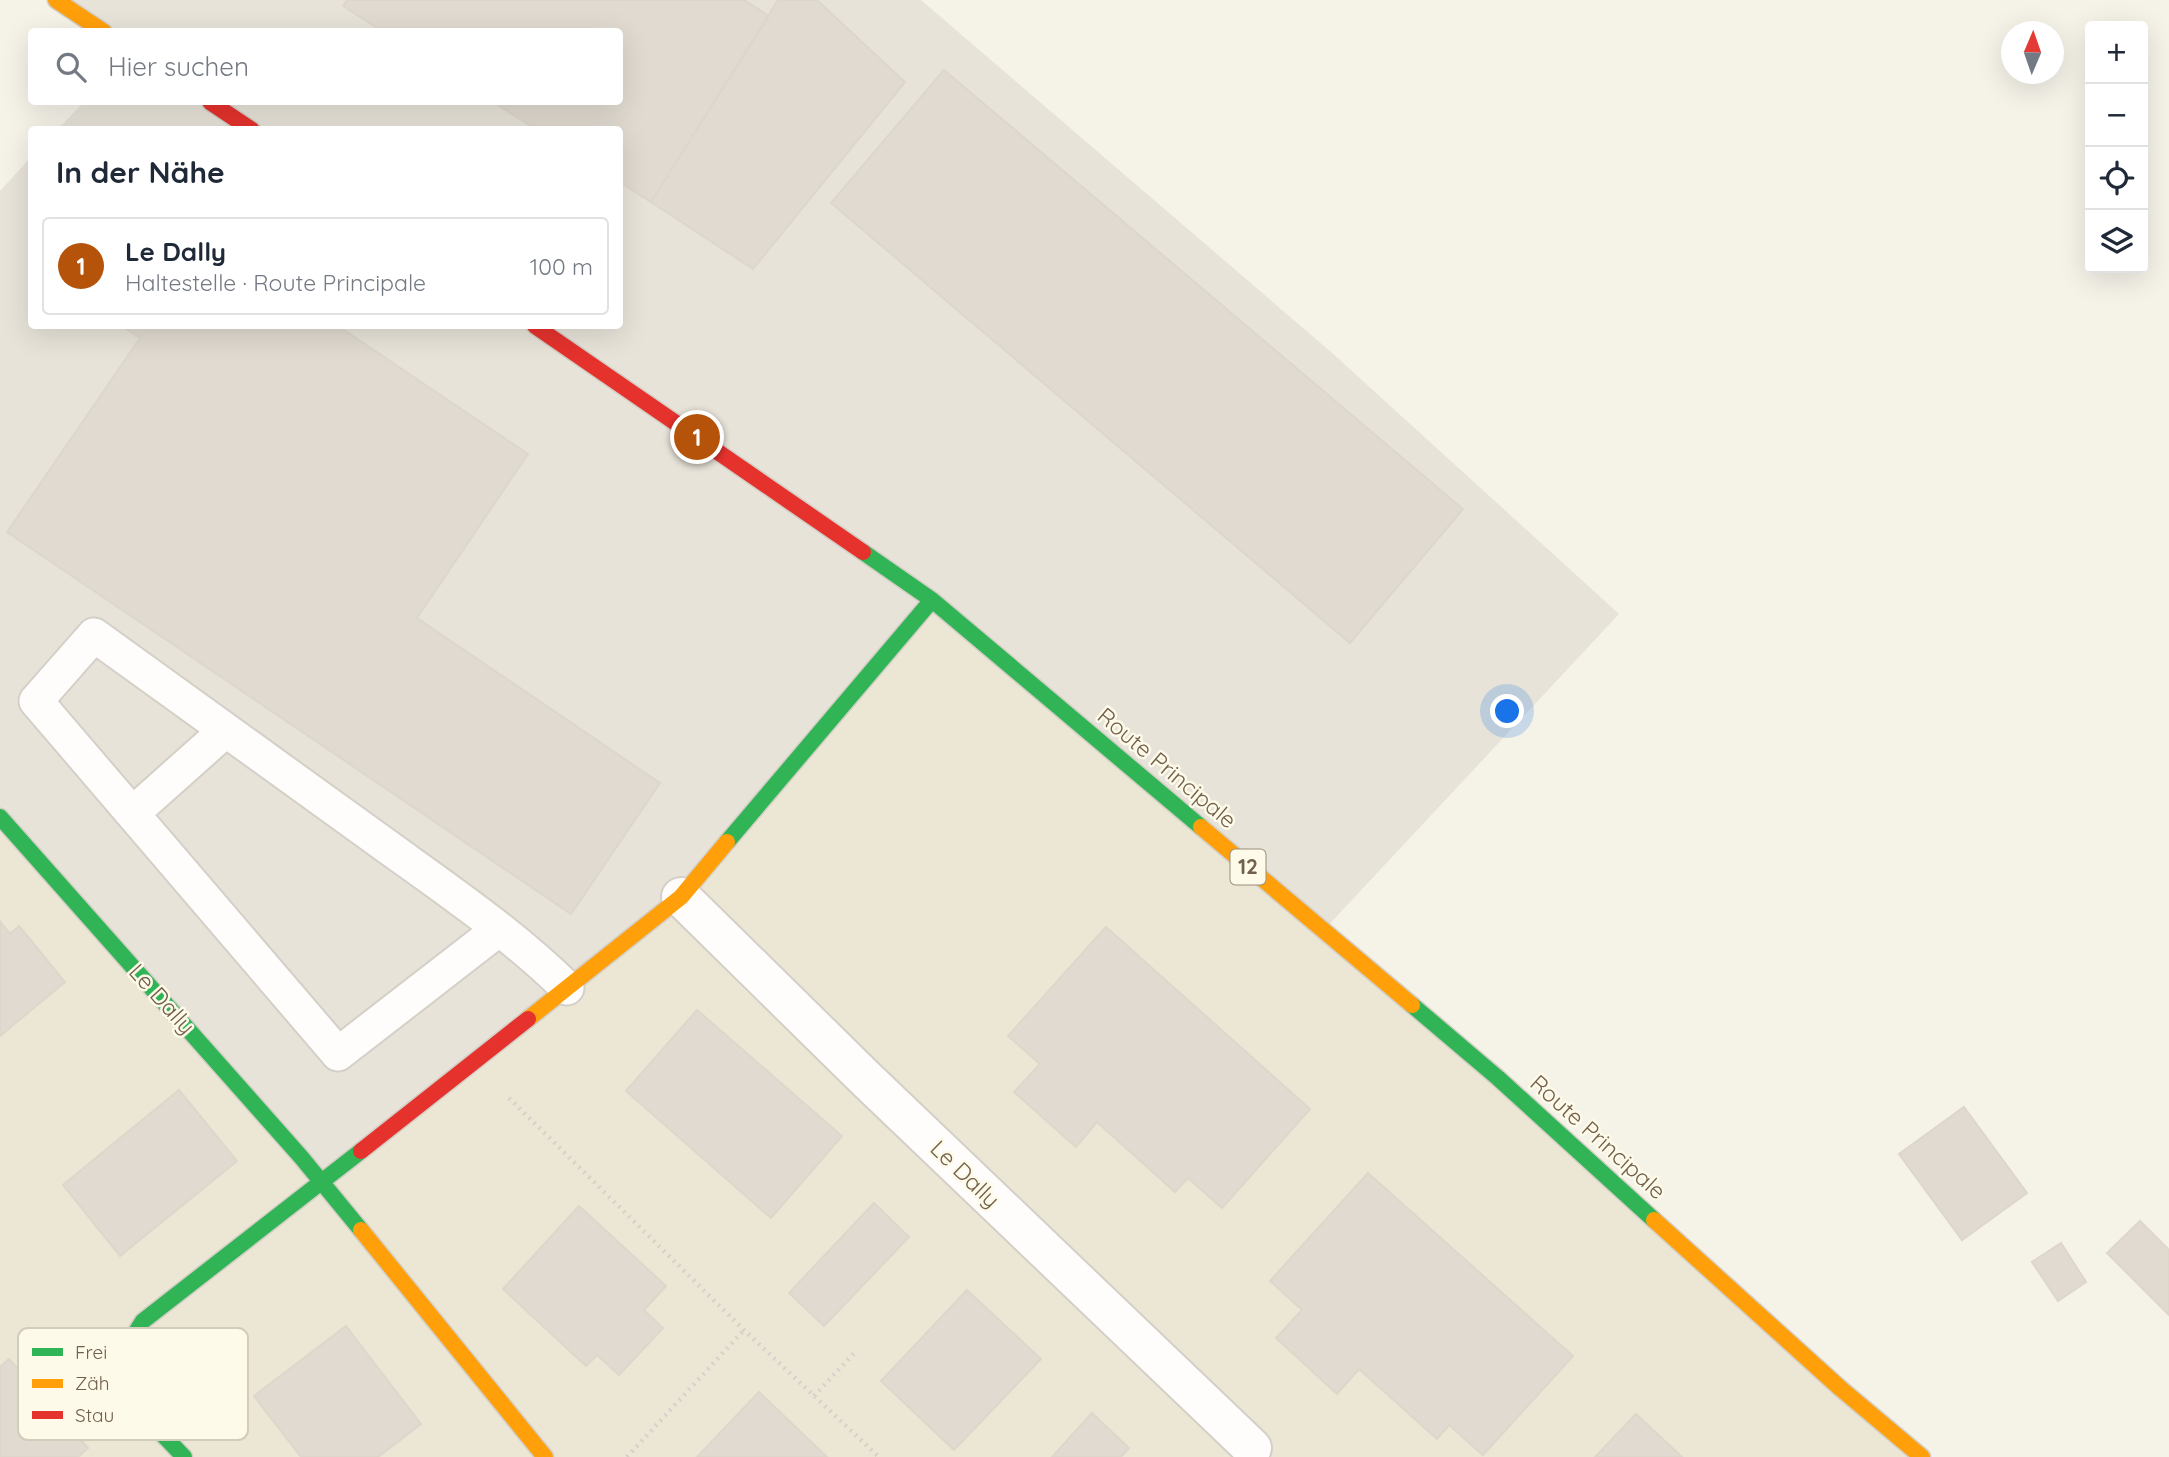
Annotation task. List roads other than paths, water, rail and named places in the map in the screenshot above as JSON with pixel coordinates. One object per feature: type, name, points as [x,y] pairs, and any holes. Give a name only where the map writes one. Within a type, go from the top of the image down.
[{"type":"street","points":[[56,0],[98,28]]},
{"type":"street","points":[[214,105],[246,126]]},
{"type":"street","name":"Route Principale","points":[[539,329],[932,600],[1499,1078],[1840,1388],[1922,1457]]},
{"type":"street","points":[[138,1328],[143,1321],[474,1063],[681,897],[932,600]]},
{"type":"street","name":"Le Dally","points":[[0,817],[301,1157],[320,1184],[545,1457]]},
{"type":"street","name":"Le Dally","points":[[681,897],[865,1078],[1252,1448]]},
{"type":"street","points":[[169,1440],[184,1457]]},
{"type":"lane","points":[[498,930],[338,1054],[36,701],[94,635],[498,930],[567,988]]},
{"type":"lane","points":[[133,813],[226,730]]},
{"type":"place","name":"Le Dally","points":[[697,437]]}]
